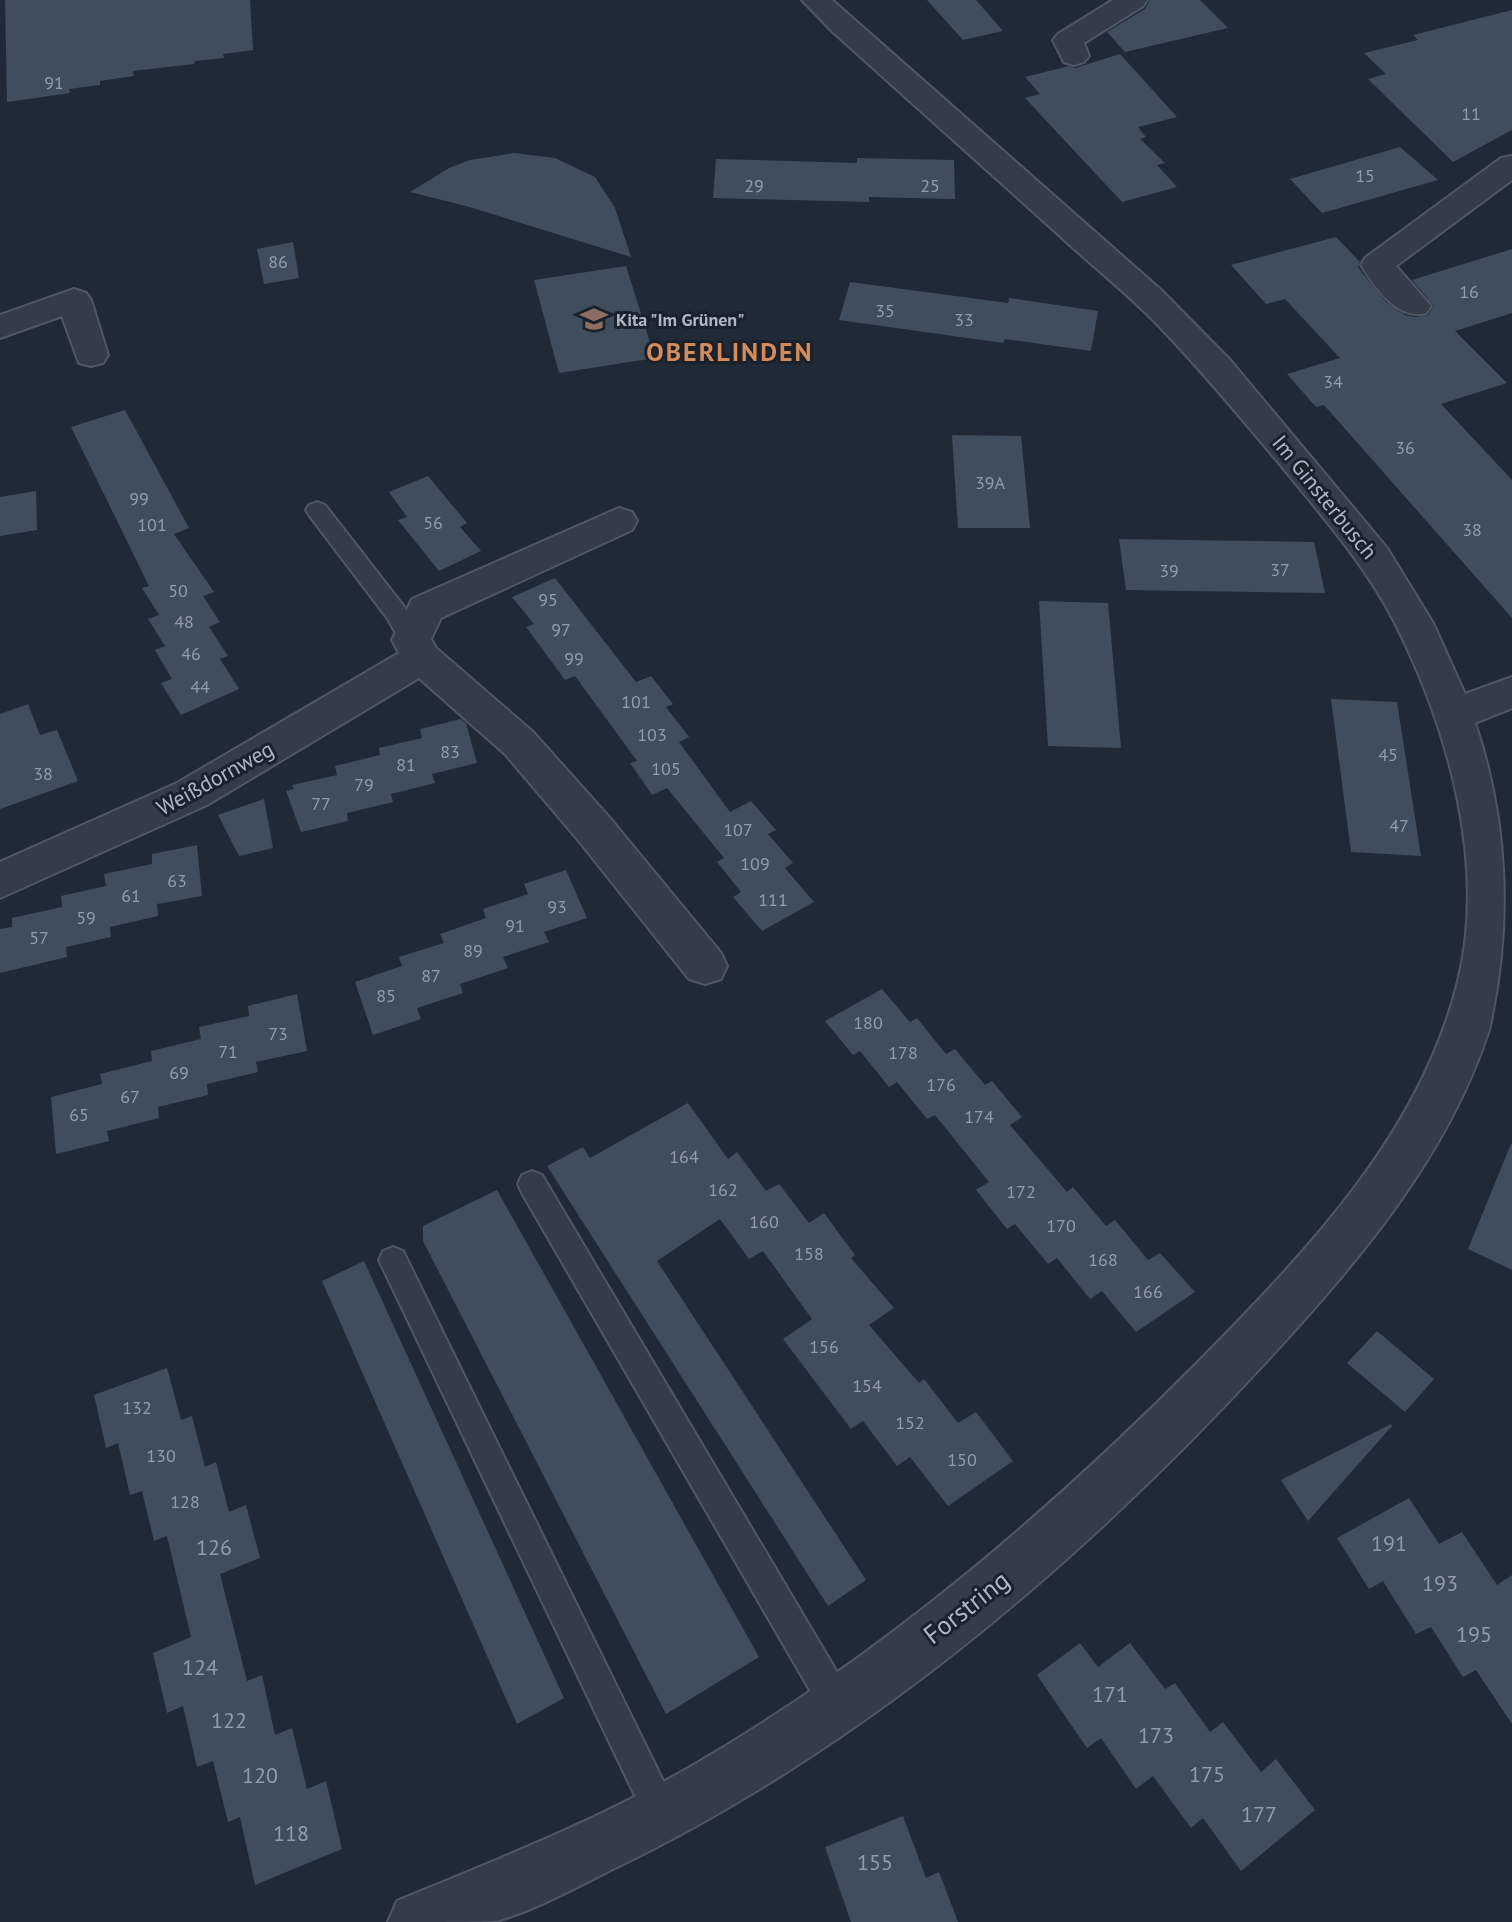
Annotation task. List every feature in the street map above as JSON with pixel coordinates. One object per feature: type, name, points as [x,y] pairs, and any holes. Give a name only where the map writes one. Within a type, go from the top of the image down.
[{"type":"street","name":"Im Ginsterbusch","points":[[816,0],[1140,290],[1217,369],[1371,549],[1418,630],[1466,751],[1480,825],[1490,905],[1483,973],[1460,1053],[1406,1152]]},
{"type":"street","points":[[1074,56],[1068,40],[1133,0]]},
{"type":"street","points":[[1414,306],[1377,265],[1512,165]]},
{"type":"street","points":[[0,327],[74,300],[91,355]]},
{"type":"street","name":"Weißdornweg","points":[[0,881],[192,794],[417,649],[426,609],[619,521]]},
{"type":"street","points":[[417,649],[519,743],[594,829],[705,966]]},
{"type":"street","points":[[1454,715],[1512,692]]},
{"type":"street","name":"Forstring","points":[[418,1922],[531,1876],[724,1779],[838,1706],[1014,1569],[1075,1517],[1146,1449],[1282,1310],[1345,1237],[1406,1152]]},
{"type":"lane","points":[[317,510],[397,614],[417,649]]},
{"type":"lane","points":[[532,1184],[838,1706]]},
{"type":"lane","points":[[393,1260],[661,1813]]},
{"type":"building","points":[[5,0],[250,0],[253,50],[223,54],[224,58],[195,61],[194,64],[133,71],[134,76],[69,89],[70,93],[7,102]]},
{"type":"building","points":[[927,0],[976,0],[1003,31],[963,40]]},
{"type":"building","points":[[1150,0],[1200,0],[1228,28],[1125,52],[1107,32],[1145,9]]},
{"type":"building","points":[[1512,10],[1512,130],[1453,162],[1368,79],[1386,74],[1364,53],[1418,40],[1413,35]]},
{"type":"building","points":[[1120,54],[1177,117],[1138,127],[1146,137],[1140,139],[1165,163],[1157,165],[1177,187],[1122,202],[1025,98],[1040,94],[1025,77],[1069,66],[1075,68]]},
{"type":"building","points":[[1400,147],[1438,180],[1322,213],[1290,179]]},
{"type":"building","points":[[514,153],[555,158],[595,177],[615,208],[631,257],[410,192],[449,168],[470,160]]},
{"type":"building","points":[[857,158],[954,160],[955,199],[869,197],[869,202],[713,198],[716,159],[857,163]]},
{"type":"building","points":[[1336,237],[1360,262],[1358,267],[1386,302],[1405,315],[1415,317],[1428,315],[1434,306],[1412,280],[1512,249],[1512,313],[1455,331],[1507,383],[1441,404],[1512,480],[1512,618],[1324,405],[1316,407],[1287,374],[1340,358],[1285,299],[1266,304],[1231,265]]},
{"type":"building","points":[[293,242],[299,278],[264,284],[257,249]]},
{"type":"building","name":"Kita \"Im Grünen\"","points":[[626,266],[655,358],[559,373],[534,280]]},
{"type":"building","points":[[850,282],[1008,303],[1009,298],[1098,311],[1091,351],[1005,339],[1003,343],[839,320]]},
{"type":"building","points":[[125,410],[189,528],[174,534],[214,592],[203,596],[220,622],[209,627],[228,656],[220,659],[239,689],[181,715],[161,683],[172,679],[155,650],[165,646],[148,619],[159,615],[142,588],[149,586],[71,427]]},
{"type":"building","points":[[952,435],[1021,436],[1030,528],[958,528]]},
{"type":"building","points":[[428,476],[467,523],[460,527],[481,551],[439,571],[398,520],[407,517],[389,492]]},
{"type":"building","points":[[36,491],[37,530],[0,536],[0,497]]},
{"type":"building","points":[[1119,539],[1314,542],[1325,593],[1126,590]]},
{"type":"building","points":[[555,578],[636,682],[651,676],[673,704],[666,707],[689,737],[679,742],[730,812],[751,801],[776,830],[768,834],[793,863],[785,868],[814,902],[762,931],[733,897],[741,892],[717,862],[724,858],[667,788],[652,795],[630,763],[637,761],[575,676],[565,680],[526,627],[534,624],[512,597]]},
{"type":"building","points":[[1039,601],[1108,603],[1121,748],[1048,746]]},
{"type":"building","points":[[1331,699],[1397,702],[1421,856],[1351,852]]},
{"type":"building","points":[[28,704],[40,735],[57,730],[78,781],[0,809],[0,714]]},
{"type":"building","points":[[461,719],[466,723],[477,763],[432,774],[435,783],[391,794],[393,802],[347,813],[348,821],[301,832],[286,791],[294,789],[292,785],[337,775],[335,766],[380,755],[379,748],[422,738],[420,729]]},
{"type":"building","points":[[264,799],[273,848],[239,856],[218,815]]},
{"type":"building","points":[[197,845],[202,896],[157,904],[158,916],[110,927],[111,937],[66,947],[67,957],[0,973],[0,929],[12,927],[12,918],[62,907],[61,896],[106,886],[104,874],[152,864],[152,854]]},
{"type":"building","points":[[566,870],[587,918],[544,932],[549,942],[503,957],[508,968],[460,984],[463,993],[417,1008],[421,1019],[373,1035],[355,982],[402,966],[399,957],[444,943],[440,934],[486,918],[483,909],[528,894],[524,884]]},
{"type":"building","points":[[882,989],[910,1022],[917,1018],[946,1054],[955,1049],[985,1085],[992,1081],[1022,1117],[1010,1125],[1067,1192],[1073,1187],[1106,1226],[1115,1220],[1148,1260],[1160,1253],[1195,1292],[1136,1332],[1102,1291],[1090,1299],[1057,1258],[1048,1264],[1015,1224],[1007,1229],[976,1190],[989,1182],[935,1115],[927,1119],[897,1082],[889,1087],[860,1051],[853,1055],[825,1021]]},
{"type":"building","points":[[297,994],[307,1051],[256,1062],[258,1072],[207,1084],[208,1095],[158,1107],[159,1118],[107,1131],[109,1141],[56,1154],[51,1097],[102,1084],[100,1074],[152,1061],[151,1051],[201,1039],[199,1027],[249,1016],[248,1006]]},
{"type":"building","points":[[688,1103],[728,1159],[737,1152],[766,1191],[779,1184],[809,1223],[824,1213],[855,1255],[851,1258],[894,1308],[869,1325],[919,1383],[924,1379],[958,1423],[976,1412],[1013,1461],[948,1506],[910,1457],[897,1466],[863,1421],[851,1429],[783,1339],[812,1319],[763,1251],[749,1259],[720,1219],[657,1261],[866,1580],[828,1606],[547,1166],[583,1147],[590,1158]]},
{"type":"building","points":[[1512,1144],[1512,1270],[1468,1249]]},
{"type":"building","points":[[497,1190],[759,1657],[666,1714],[423,1241],[423,1226]]},
{"type":"building","points":[[364,1261],[564,1698],[517,1724],[322,1281]]},
{"type":"building","points":[[1377,1331],[1434,1379],[1405,1412],[1347,1363]]},
{"type":"building","points":[[167,1368],[181,1420],[192,1416],[205,1467],[216,1462],[229,1512],[246,1505],[260,1558],[220,1574],[247,1681],[262,1675],[275,1735],[292,1728],[307,1789],[326,1781],[342,1849],[255,1885],[240,1817],[228,1822],[213,1761],[197,1767],[183,1706],[167,1713],[153,1653],[191,1637],[167,1536],[154,1541],[142,1491],[130,1495],[118,1443],[106,1448],[94,1395]]},
{"type":"building","points":[[1392,1426],[1308,1521],[1281,1480]]},
{"type":"building","points":[[1409,1498],[1439,1544],[1462,1532],[1497,1585],[1512,1575],[1512,1724],[1476,1670],[1463,1677],[1431,1627],[1416,1634],[1383,1581],[1369,1589],[1337,1538]]},
{"type":"building","points":[[1080,1643],[1098,1667],[1130,1643],[1165,1689],[1175,1683],[1210,1732],[1223,1722],[1261,1772],[1276,1759],[1315,1810],[1241,1871],[1203,1818],[1191,1828],[1153,1776],[1136,1789],[1101,1738],[1087,1748],[1037,1675]]},
{"type":"building","points":[[903,1816],[926,1878],[939,1872],[958,1922],[851,1922],[825,1847]]},
{"type":"place","name":"Kita \"Im Grünen\"","points":[[594,319]]},
{"type":"district","name":"OBERLINDEN","points":[[730,351]]}]
